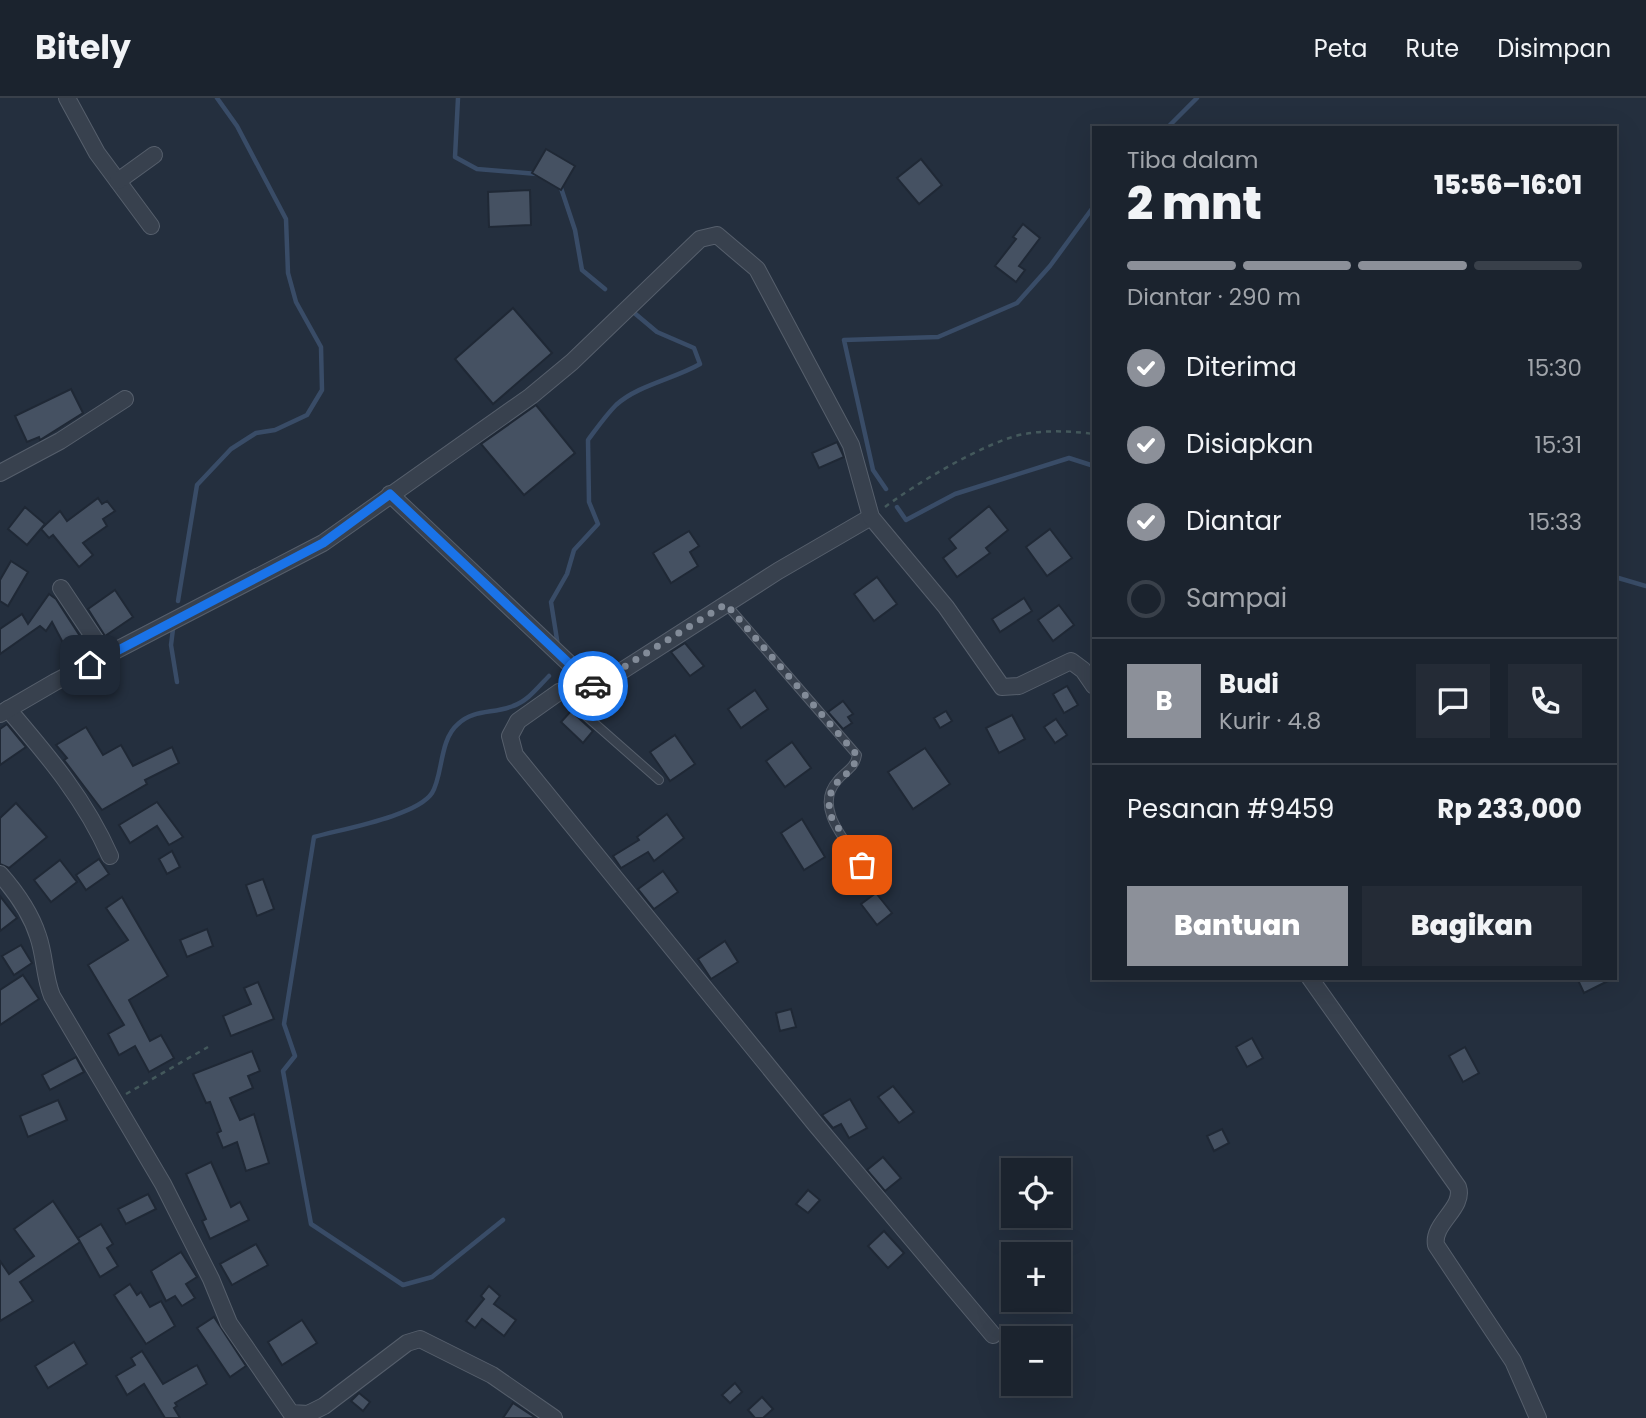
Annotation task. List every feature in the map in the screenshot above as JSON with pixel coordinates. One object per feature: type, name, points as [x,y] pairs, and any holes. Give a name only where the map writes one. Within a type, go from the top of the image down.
[{"type":"street","points":[[67,98],[97,153],[151,226]]},
{"type":"street","points":[[118,181],[154,155]]},
{"type":"street","points":[[110,856],[94,821],[64,774],[4,711],[323,543],[531,396],[572,362],[700,239],[717,235],[758,269],[852,445],[871,517],[946,607],[1002,687],[1019,686],[1071,661],[1083,670],[1092,683]]},
{"type":"street","points":[[0,473],[60,441],[125,399]]},
{"type":"street","points":[[390,494],[594,688]]},
{"type":"street","points":[[871,517],[726,604],[594,688],[559,692],[513,729],[510,744],[515,755],[816,1125],[993,1335]]},
{"type":"street","points":[[61,588],[107,657]]},
{"type":"street","points":[[0,874],[11,887],[38,935],[44,976],[52,996],[187,1228],[229,1323],[293,1415],[308,1413],[324,1406],[407,1343],[420,1339],[492,1375],[554,1418]]},
{"type":"street","points":[[1311,980],[1458,1187],[1459,1198],[1437,1232],[1436,1245],[1513,1361],[1538,1418]]},
{"type":"lane","points":[[726,604],[857,755],[854,765],[835,782],[828,805],[830,815],[862,865]]},
{"type":"lane","points":[[559,692],[659,780]]},
{"type":"path","points":[[871,517],[911,487],[1021,434],[1062,430],[1092,434]]},
{"type":"path","points":[[114,1101],[208,1047]]},
{"type":"building","points":[[546,149],[575,166],[561,190],[532,173]]},
{"type":"building","points":[[921,159],[942,185],[919,204],[897,178]]},
{"type":"building","points":[[530,190],[531,225],[489,227],[488,192]]},
{"type":"building","points":[[1023,224],[1040,238],[1019,266],[1025,270],[1016,282],[995,266],[1016,239],[1013,237]]},
{"type":"building","points":[[513,308],[552,353],[493,404],[455,359]]},
{"type":"building","points":[[71,389],[83,413],[40,440],[39,437],[27,442],[15,416]]},
{"type":"building","points":[[536,405],[575,453],[524,495],[481,444]]},
{"type":"building","points":[[837,442],[844,457],[819,468],[812,453]]},
{"type":"building","points":[[98,498],[102,504],[107,501],[115,511],[103,519],[107,526],[83,543],[93,555],[79,567],[53,535],[49,538],[41,529],[60,511],[67,521]]},
{"type":"building","points":[[989,506],[1008,530],[986,548],[990,553],[957,577],[943,558],[956,548],[949,539]]},
{"type":"building","points":[[25,507],[45,524],[27,545],[8,529]]},
{"type":"building","points":[[1050,529],[1072,558],[1047,576],[1026,547]]},
{"type":"building","points":[[689,531],[699,546],[690,552],[698,566],[671,583],[653,553]]},
{"type":"building","points":[[11,561],[28,572],[8,606],[0,601],[0,580]]},
{"type":"building","points":[[877,577],[897,604],[874,621],[854,594]]},
{"type":"building","points":[[115,590],[133,617],[105,636],[88,609]]},
{"type":"building","points":[[49,594],[56,599],[87,647],[70,656],[52,622],[46,631],[40,626],[0,654],[0,629],[22,614],[28,624]]},
{"type":"building","points":[[1024,598],[1032,611],[1000,632],[992,619]]},
{"type":"building","points":[[1059,605],[1074,625],[1053,641],[1038,620]]},
{"type":"building","points":[[685,643],[704,666],[690,676],[671,652]]},
{"type":"building","points":[[1067,686],[1078,705],[1064,713],[1053,694]]},
{"type":"building","points":[[755,690],[768,709],[741,728],[728,709]]},
{"type":"building","points":[[843,701],[853,714],[848,717],[852,723],[843,729],[828,712]]},
{"type":"building","points":[[571,711],[593,731],[583,743],[561,722]]},
{"type":"building","points":[[946,711],[952,721],[940,728],[934,718]]},
{"type":"building","points":[[1012,715],[1025,739],[999,753],[986,728]]},
{"type":"building","points":[[1056,719],[1067,735],[1055,743],[1044,727]]},
{"type":"building","points":[[7,724],[26,747],[0,765],[0,729]]},
{"type":"building","points":[[86,727],[103,755],[121,745],[133,766],[172,747],[179,763],[145,780],[147,784],[102,810],[64,760],[67,758],[56,745]]},
{"type":"building","points":[[675,735],[695,764],[670,781],[650,752]]},
{"type":"building","points":[[792,742],[811,768],[785,787],[766,761]]},
{"type":"building","points":[[925,748],[950,784],[913,809],[888,772]]},
{"type":"building","points":[[157,802],[183,837],[169,845],[157,826],[130,843],[119,825]]},
{"type":"building","points":[[16,803],[47,837],[9,868],[0,864],[0,818]]},
{"type":"building","points":[[667,814],[684,838],[654,861],[648,852],[621,868],[613,856],[639,840],[637,837]]},
{"type":"building","points":[[802,819],[825,857],[804,870],[781,833]]},
{"type":"building","points":[[172,851],[180,867],[167,874],[159,859]]},
{"type":"building","points":[[99,859],[109,874],[86,890],[76,875]]},
{"type":"building","points":[[60,860],[77,882],[51,902],[34,880]]},
{"type":"building","points":[[663,871],[678,892],[654,909],[638,889]]},
{"type":"building","points":[[263,879],[274,909],[257,916],[246,885]]},
{"type":"building","points":[[876,893],[892,913],[877,925],[861,904]]},
{"type":"building","points":[[0,896],[17,918],[0,931]]},
{"type":"building","points":[[122,897],[168,976],[129,1000],[150,1041],[161,1035],[174,1058],[149,1072],[135,1046],[119,1055],[108,1034],[124,1025],[88,965],[128,940],[106,908]]},
{"type":"building","points":[[207,929],[213,946],[187,957],[180,940]]},
{"type":"building","points":[[725,941],[738,962],[711,979],[698,959]]},
{"type":"building","points":[[21,945],[32,963],[14,975],[2,956]]},
{"type":"building","points":[[23,975],[39,999],[0,1025],[0,990]]},
{"type":"building","points":[[1578,980],[1610,980],[1584,993]]},
{"type":"building","points":[[258,982],[274,1019],[231,1036],[223,1016],[251,1004],[244,988]]},
{"type":"building","points":[[791,1009],[796,1027],[780,1031],[776,1013]]},
{"type":"building","points":[[1252,1038],[1263,1058],[1247,1067],[1236,1047]]},
{"type":"building","points":[[1465,1047],[1479,1073],[1463,1082],[1449,1056]]},
{"type":"building","points":[[252,1051],[260,1071],[248,1076],[253,1088],[230,1098],[240,1120],[254,1114],[269,1163],[246,1171],[237,1142],[223,1148],[217,1133],[221,1131],[210,1102],[206,1103],[193,1074]]},
{"type":"building","points":[[76,1057],[84,1072],[50,1090],[42,1075]]},
{"type":"building","points":[[893,1086],[914,1112],[899,1123],[878,1097]]},
{"type":"building","points":[[850,1099],[867,1128],[849,1138],[841,1124],[833,1128],[822,1115]]},
{"type":"building","points":[[58,1100],[67,1120],[28,1137],[20,1116]]},
{"type":"building","points":[[1222,1129],[1229,1143],[1214,1151],[1207,1136]]},
{"type":"building","points":[[883,1157],[901,1178],[885,1191],[867,1170]]},
{"type":"building","points":[[211,1162],[231,1207],[240,1202],[249,1220],[210,1239],[202,1221],[206,1219],[186,1174]]},
{"type":"building","points":[[808,1190],[820,1200],[808,1213],[796,1204]]},
{"type":"building","points":[[148,1194],[156,1209],[126,1224],[118,1209]]},
{"type":"building","points":[[53,1201],[80,1242],[20,1282],[33,1301],[0,1321],[0,1261],[9,1274],[34,1256],[14,1229]]},
{"type":"building","points":[[101,1224],[113,1244],[107,1248],[118,1266],[100,1277],[78,1238]]},
{"type":"building","points":[[884,1231],[904,1253],[888,1268],[868,1246]]},
{"type":"building","points":[[256,1244],[268,1265],[232,1285],[220,1264]]},
{"type":"building","points":[[181,1252],[197,1277],[186,1284],[195,1298],[182,1306],[175,1296],[166,1301],[151,1271]]},
{"type":"building","points":[[130,1284],[137,1295],[141,1292],[150,1307],[161,1301],[175,1326],[146,1344],[114,1295]]},
{"type":"building","points":[[489,1286],[500,1296],[494,1304],[516,1320],[504,1336],[482,1319],[475,1328],[466,1321],[484,1299],[481,1296]]},
{"type":"building","points":[[214,1317],[246,1366],[230,1377],[197,1328]]},
{"type":"building","points":[[302,1320],[317,1343],[282,1365],[268,1342]]},
{"type":"building","points":[[74,1342],[87,1364],[48,1388],[35,1366]]},
{"type":"building","points":[[142,1351],[163,1384],[197,1365],[207,1384],[175,1403],[177,1406],[174,1408],[180,1418],[165,1418],[144,1384],[127,1395],[116,1376],[135,1365],[131,1358]]},
{"type":"building","points":[[735,1383],[742,1392],[730,1403],[722,1395]]},
{"type":"building","points":[[359,1393],[370,1402],[363,1411],[351,1401]]},
{"type":"building","points":[[762,1397],[773,1409],[763,1418],[755,1418],[748,1410]]},
{"type":"building","points":[[513,1403],[536,1418],[503,1418]]},
{"type":"waterway","points":[[178,601],[197,485],[231,449],[256,433],[275,430],[307,415],[322,390],[321,347],[296,302],[288,273],[286,219],[237,126],[217,98]]},
{"type":"waterway","points":[[458,98],[455,157],[477,169],[537,174]]},
{"type":"waterway","points":[[1169,126],[1197,98]]},
{"type":"waterway","points":[[560,185],[575,230],[582,270],[605,289]]},
{"type":"waterway","points":[[886,489],[873,470],[844,340],[938,337],[1017,303],[1050,266],[1092,209]]},
{"type":"waterway","points":[[558,646],[551,602],[567,574],[574,550],[598,524],[589,502],[588,440],[616,405],[625,398],[700,364],[694,348],[657,332],[632,311]]},
{"type":"waterway","points":[[897,507],[906,520],[955,494],[1069,458],[1092,465]]},
{"type":"waterway","points":[[1617,578],[1646,586]]},
{"type":"waterway","points":[[173,629],[171,645],[177,682]]},
{"type":"waterway","points":[[503,1220],[432,1277],[403,1285],[311,1224],[283,1071],[295,1056],[284,1024],[314,837],[395,815],[424,801],[432,793],[447,739],[458,724],[471,716],[518,704],[549,676]]},
{"type":"way so far","points":[[593,686],[594,688],[726,604],[857,755],[854,765],[835,782],[829,794],[828,805],[830,815],[862,865]]},
{"type":"route","points":[[90,665],[323,543],[390,494],[501,596],[593,686]]}]
